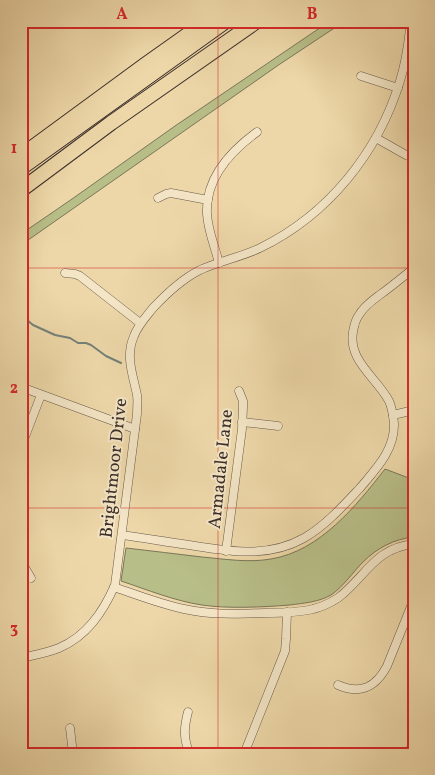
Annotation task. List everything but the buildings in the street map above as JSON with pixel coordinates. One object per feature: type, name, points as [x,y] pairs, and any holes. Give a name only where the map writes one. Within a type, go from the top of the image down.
[{"type":"highway","points":[[21,156],[208,21]]},
{"type":"highway","points":[[21,168],[226,21]]},
{"type":"highway","points":[[21,178],[124,103],[243,21]]},
{"type":"highway","points":[[21,190],[111,123],[257,21]]},
{"type":"street","name":"Brightmoor Drive","points":[[21,658],[55,649],[76,638],[99,616],[114,587],[137,414],[137,398],[130,357],[133,337],[140,323],[177,285],[200,270],[268,244],[314,213],[344,184],[360,164],[389,112],[398,88],[410,29]]},
{"type":"street","points":[[361,76],[398,88]]},
{"type":"street","points":[[219,263],[208,224],[208,200],[214,180],[225,161],[237,148],[257,132]]},
{"type":"street","points":[[376,138],[406,155]]},
{"type":"street","points":[[158,198],[171,193],[208,200]]},
{"type":"street","points":[[122,535],[226,550],[264,552],[302,539],[321,526],[371,476],[390,447],[393,433],[393,415],[389,402],[383,391],[366,372],[356,356],[352,335],[357,317],[364,308],[414,268]]},
{"type":"street","points":[[65,273],[80,276],[140,323]]},
{"type":"street","points":[[21,387],[135,429]]},
{"type":"street","name":"Armadale Lane","points":[[226,550],[242,422],[243,401],[239,391]]},
{"type":"street","points":[[21,447],[41,395]]},
{"type":"street","points":[[393,415],[414,410]]},
{"type":"street","points":[[242,422],[278,426]]},
{"type":"street","points":[[114,587],[175,608],[201,612],[230,614],[299,612],[314,609],[336,599],[379,557],[394,548],[414,544]]},
{"type":"street","points":[[21,561],[31,578]]},
{"type":"street","points":[[338,685],[348,689],[360,689],[373,684],[379,679],[387,666],[414,599]]},
{"type":"street","points":[[244,754],[285,651],[287,612]]},
{"type":"street","points":[[188,712],[184,735],[190,754]]},
{"type":"street","points":[[70,728],[73,754]]},
{"type":"green space","points":[[330,21],[345,21],[280,64],[21,245],[21,234],[175,126]]},
{"type":"green space","points":[[385,469],[414,480],[414,537],[393,542],[374,552],[340,587],[331,595],[322,599],[290,605],[223,607],[182,601],[121,581],[126,548],[245,561],[271,559],[289,554],[305,547],[336,525],[362,498]]},
{"type":"green space","points":[[414,730],[414,754],[404,754]]},
{"type":"waterway","points":[[21,312],[33,325],[55,335],[70,338],[78,343],[91,345],[106,356],[121,363]]}]
